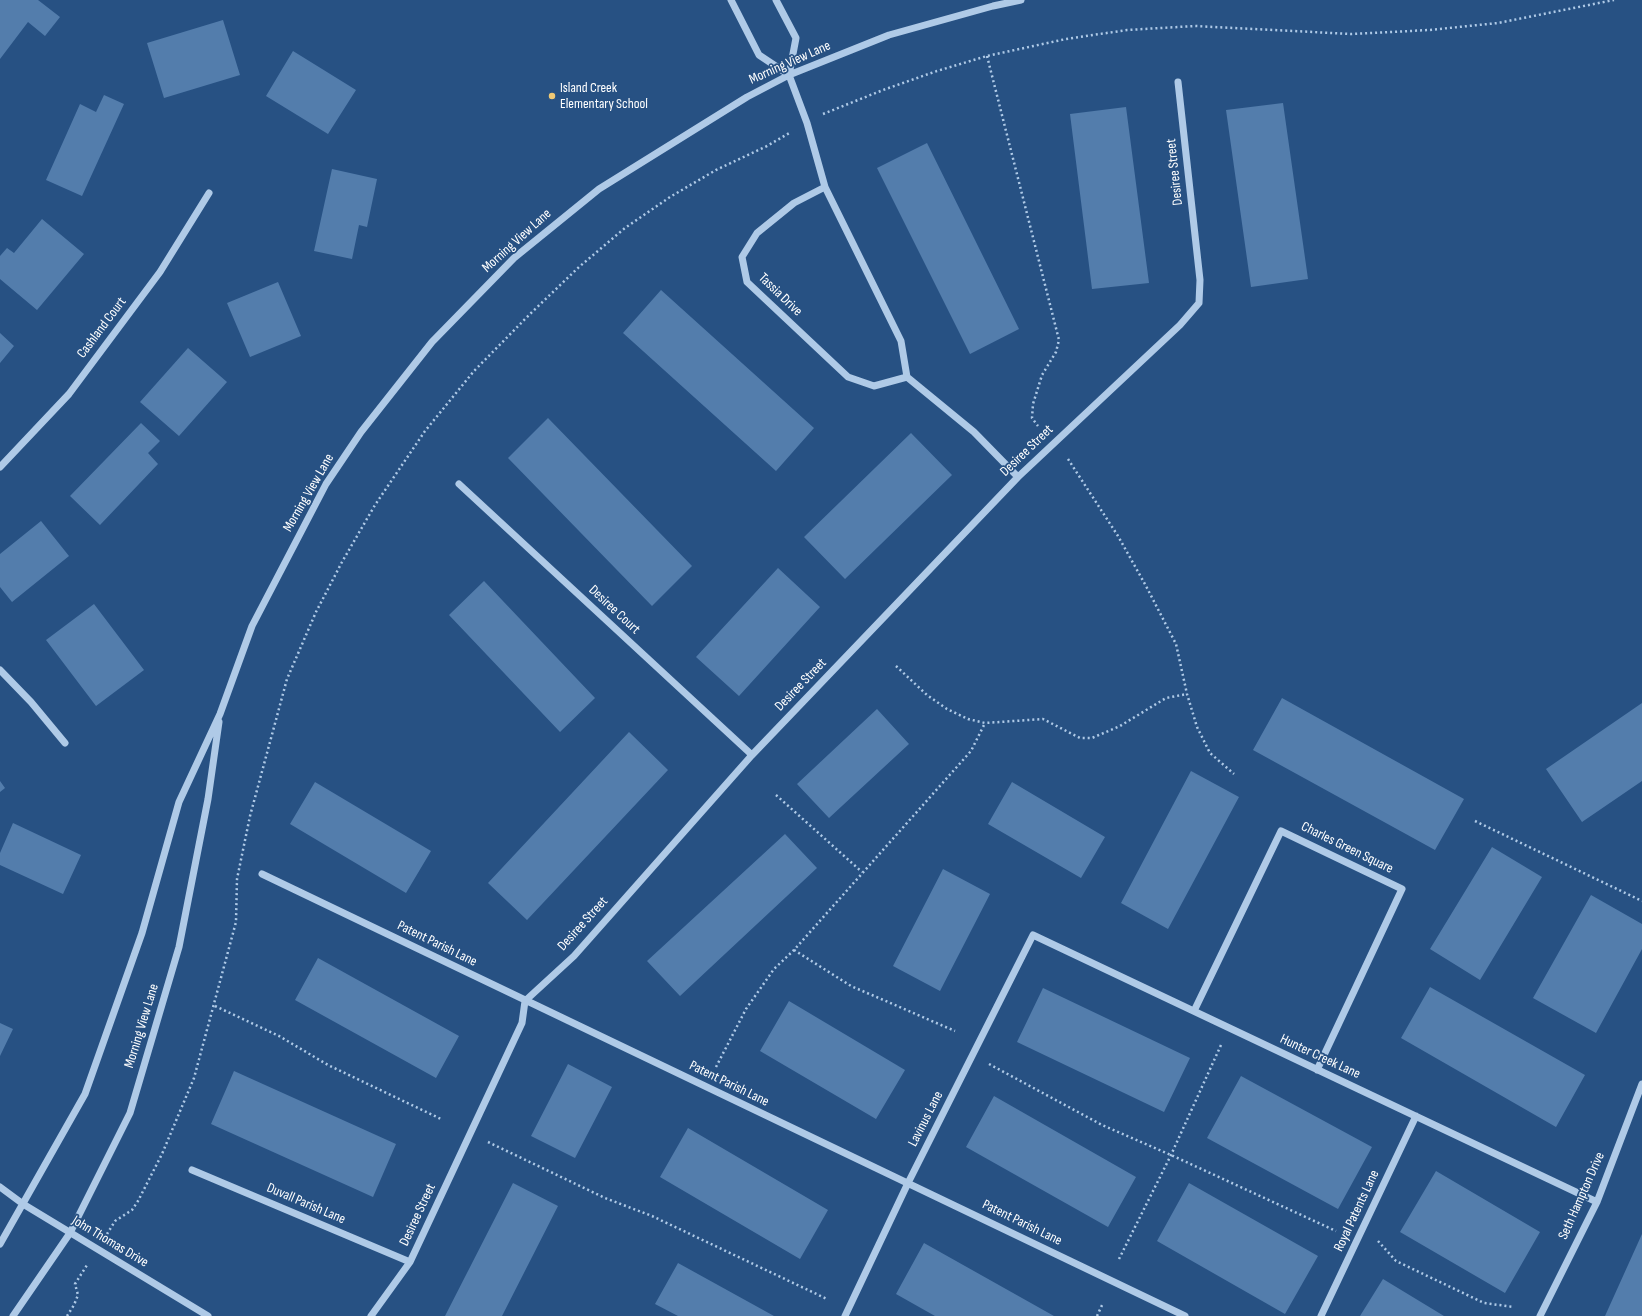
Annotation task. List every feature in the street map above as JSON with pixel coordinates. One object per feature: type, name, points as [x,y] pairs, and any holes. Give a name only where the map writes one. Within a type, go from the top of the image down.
[{"type":"street","points":[[731,0],[759,55],[789,75]]},
{"type":"street","points":[[776,0],[796,38],[789,75],[807,123],[825,187],[901,340],[907,377],[974,432],[1018,477]]},
{"type":"street","name":"Morning View Lane","points":[[0,1244],[85,1094],[142,933],[179,802],[220,714],[252,626],[326,484],[362,432],[432,342],[514,258],[599,188],[747,97],[789,75],[889,35],[993,6],[1021,0]]},
{"type":"street","name":"Desiree Street","points":[[372,1316],[410,1262],[522,1023],[525,1000],[574,956],[752,755],[1018,477],[1180,324],[1199,303],[1200,280],[1178,82]]},
{"type":"street","name":"Tassia Drive","points":[[825,187],[794,204],[757,233],[742,257],[747,282],[848,377],[874,386],[907,377]]},
{"type":"street","name":"Cashland Court","points":[[0,467],[69,394],[160,272],[209,194]]},
{"type":"street","name":"Desiree Court","points":[[458,484],[752,755]]},
{"type":"street","points":[[0,670],[31,702],[65,743]]},
{"type":"street","name":"Morning View Lane","points":[[13,1316],[70,1233],[130,1113],[179,947],[208,799],[220,714]]},
{"type":"street","name":"Charles Green Square","points":[[1194,1011],[1281,831],[1402,888],[1317,1070]]},
{"type":"street","name":"Patent Parish Lane","points":[[262,874],[1185,1316]]},
{"type":"street","name":"Hunter Creek Lane","points":[[1032,935],[1597,1202]]},
{"type":"street","name":"Lavinus Lane","points":[[845,1316],[908,1183],[1032,935]]},
{"type":"street","name":"Seth Hampton Drive","points":[[1540,1316],[1597,1202],[1642,1084]]},
{"type":"street","name":"Royal Patents Lane","points":[[1322,1316],[1416,1116]]},
{"type":"street","name":"Duvall Parish Lane","points":[[192,1170],[410,1262]]},
{"type":"street","name":"John Thomas Drive","points":[[0,1187],[23,1204],[208,1316]]},
{"type":"path","points":[[67,1316],[78,1295],[75,1284],[115,1221],[132,1210],[138,1201],[162,1154],[194,1078],[236,922],[237,879],[250,816],[287,678],[316,612],[342,562],[375,505],[425,431],[474,371],[530,314],[602,247],[625,228],[670,196],[716,170],[767,146],[833,109],[937,71],[987,56],[1066,39],[1127,30],[1195,26],[1352,34],[1429,30],[1498,23],[1614,0]]},
{"type":"path","points":[[987,56],[1059,340],[1056,352],[1042,375],[1033,404],[1032,418],[1038,426]]},
{"type":"path","points":[[1068,460],[1118,536],[1176,644],[1187,694],[1197,727],[1210,753],[1234,774]]},
{"type":"path","points":[[896,666],[927,695],[946,709],[968,719],[985,723],[1043,719],[1080,738],[1092,738],[1120,726],[1166,698],[1187,694]]},
{"type":"path","points":[[716,1067],[746,1009],[774,969],[794,950],[971,751],[985,723]]},
{"type":"path","points":[[776,795],[862,872]]},
{"type":"path","points":[[1475,821],[1642,901]]},
{"type":"path","points":[[794,950],[851,986],[955,1031]]},
{"type":"path","points":[[214,1006],[279,1036],[328,1065],[441,1119]]},
{"type":"path","points":[[1119,1259],[1171,1155],[1229,1028]]},
{"type":"path","points":[[988,1063],[1102,1125],[1336,1231]]},
{"type":"path","points":[[481,1139],[605,1198],[652,1216],[827,1299]]},
{"type":"path","points":[[1378,1241],[1396,1262],[1484,1303],[1514,1307]]},
{"type":"path","points":[[1097,1316],[1104,1304]]},
{"type":"building","points":[[0,0],[38,0],[60,17],[45,36],[28,22],[0,59]]},
{"type":"building","points":[[223,20],[240,75],[164,98],[147,43]]},
{"type":"building","points":[[293,51],[356,90],[328,134],[266,96]]},
{"type":"building","points":[[104,95],[124,104],[82,196],[46,180],[80,104],[96,112]]},
{"type":"building","points":[[1283,103],[1308,279],[1251,287],[1226,110]]},
{"type":"building","points":[[1126,107],[1149,283],[1092,289],[1070,114]]},
{"type":"building","points":[[927,143],[1019,329],[970,354],[877,168]]},
{"type":"building","points":[[332,169],[377,179],[367,227],[359,225],[352,259],[314,251]]},
{"type":"building","points":[[42,219],[84,254],[37,310],[0,279],[0,256],[7,248],[14,253]]},
{"type":"building","points":[[278,282],[301,336],[250,357],[227,303]]},
{"type":"building","points":[[661,290],[814,428],[776,471],[623,333]]},
{"type":"building","points":[[0,333],[14,346],[0,363]]},
{"type":"building","points":[[188,348],[227,382],[179,436],[140,402]]},
{"type":"building","points":[[548,418],[692,566],[652,606],[508,458]]},
{"type":"building","points":[[141,423],[160,441],[148,453],[158,464],[100,525],[70,496]]},
{"type":"building","points":[[911,433],[952,475],[845,579],[804,537]]},
{"type":"building","points":[[41,521],[69,556],[12,602],[0,587],[0,554]]},
{"type":"building","points":[[778,568],[820,607],[739,696],[696,657]]},
{"type":"building","points":[[484,581],[595,698],[560,732],[449,615]]},
{"type":"building","points":[[94,604],[144,670],[96,706],[46,640]]},
{"type":"building","points":[[1282,698],[1464,799],[1435,850],[1253,750]]},
{"type":"building","points":[[1642,703],[1642,781],[1582,822],[1546,769]]},
{"type":"building","points":[[877,709],[909,744],[829,818],[797,784]]},
{"type":"building","points":[[629,732],[668,770],[527,920],[488,883]]},
{"type":"building","points":[[1191,771],[1239,797],[1168,929],[1121,903]]},
{"type":"building","points":[[0,781],[5,788],[0,792]]},
{"type":"building","points":[[315,782],[431,851],[406,893],[290,824]]},
{"type":"building","points":[[1012,782],[1105,837],[1081,878],[988,824]]},
{"type":"building","points":[[13,823],[81,855],[63,894],[0,865],[0,853]]},
{"type":"building","points":[[785,834],[817,868],[680,996],[647,961]]},
{"type":"building","points":[[1492,847],[1542,877],[1480,980],[1430,949]]},
{"type":"building","points":[[943,869],[990,894],[940,991],[893,966]]},
{"type":"building","points":[[1591,895],[1642,924],[1642,949],[1596,1033],[1533,998]]},
{"type":"building","points":[[318,958],[459,1036],[436,1078],[295,1000]]},
{"type":"building","points":[[1430,987],[1585,1075],[1556,1127],[1401,1038]]},
{"type":"building","points":[[1043,988],[1190,1058],[1164,1112],[1017,1042]]},
{"type":"building","points":[[789,1001],[905,1070],[876,1119],[760,1051]]},
{"type":"building","points":[[0,1023],[13,1029],[0,1056]]},
{"type":"building","points":[[568,1064],[612,1087],[575,1158],[531,1136]]},
{"type":"building","points":[[234,1071],[396,1144],[373,1197],[211,1124]]},
{"type":"building","points":[[1241,1076],[1372,1147],[1338,1209],[1207,1138]]},
{"type":"building","points":[[994,1096],[1136,1177],[1108,1227],[966,1147]]},
{"type":"building","points":[[688,1128],[828,1210],[800,1259],[660,1177]]},
{"type":"building","points":[[1436,1171],[1540,1232],[1505,1293],[1400,1232]]},
{"type":"building","points":[[513,1183],[558,1206],[502,1316],[445,1316]]},
{"type":"building","points":[[1189,1183],[1318,1256],[1285,1314],[1157,1241]]},
{"type":"building","points":[[1642,1234],[1642,1316],[1605,1316]]},
{"type":"building","points":[[924,1243],[1054,1316],[935,1316],[896,1294]]},
{"type":"building","points":[[678,1263],[774,1316],[678,1316],[655,1304]]},
{"type":"building","points":[[1383,1279],[1444,1316],[1360,1316]]},
{"type":"place","name":"Island Creek Elementary School","points":[[552,96]]}]
